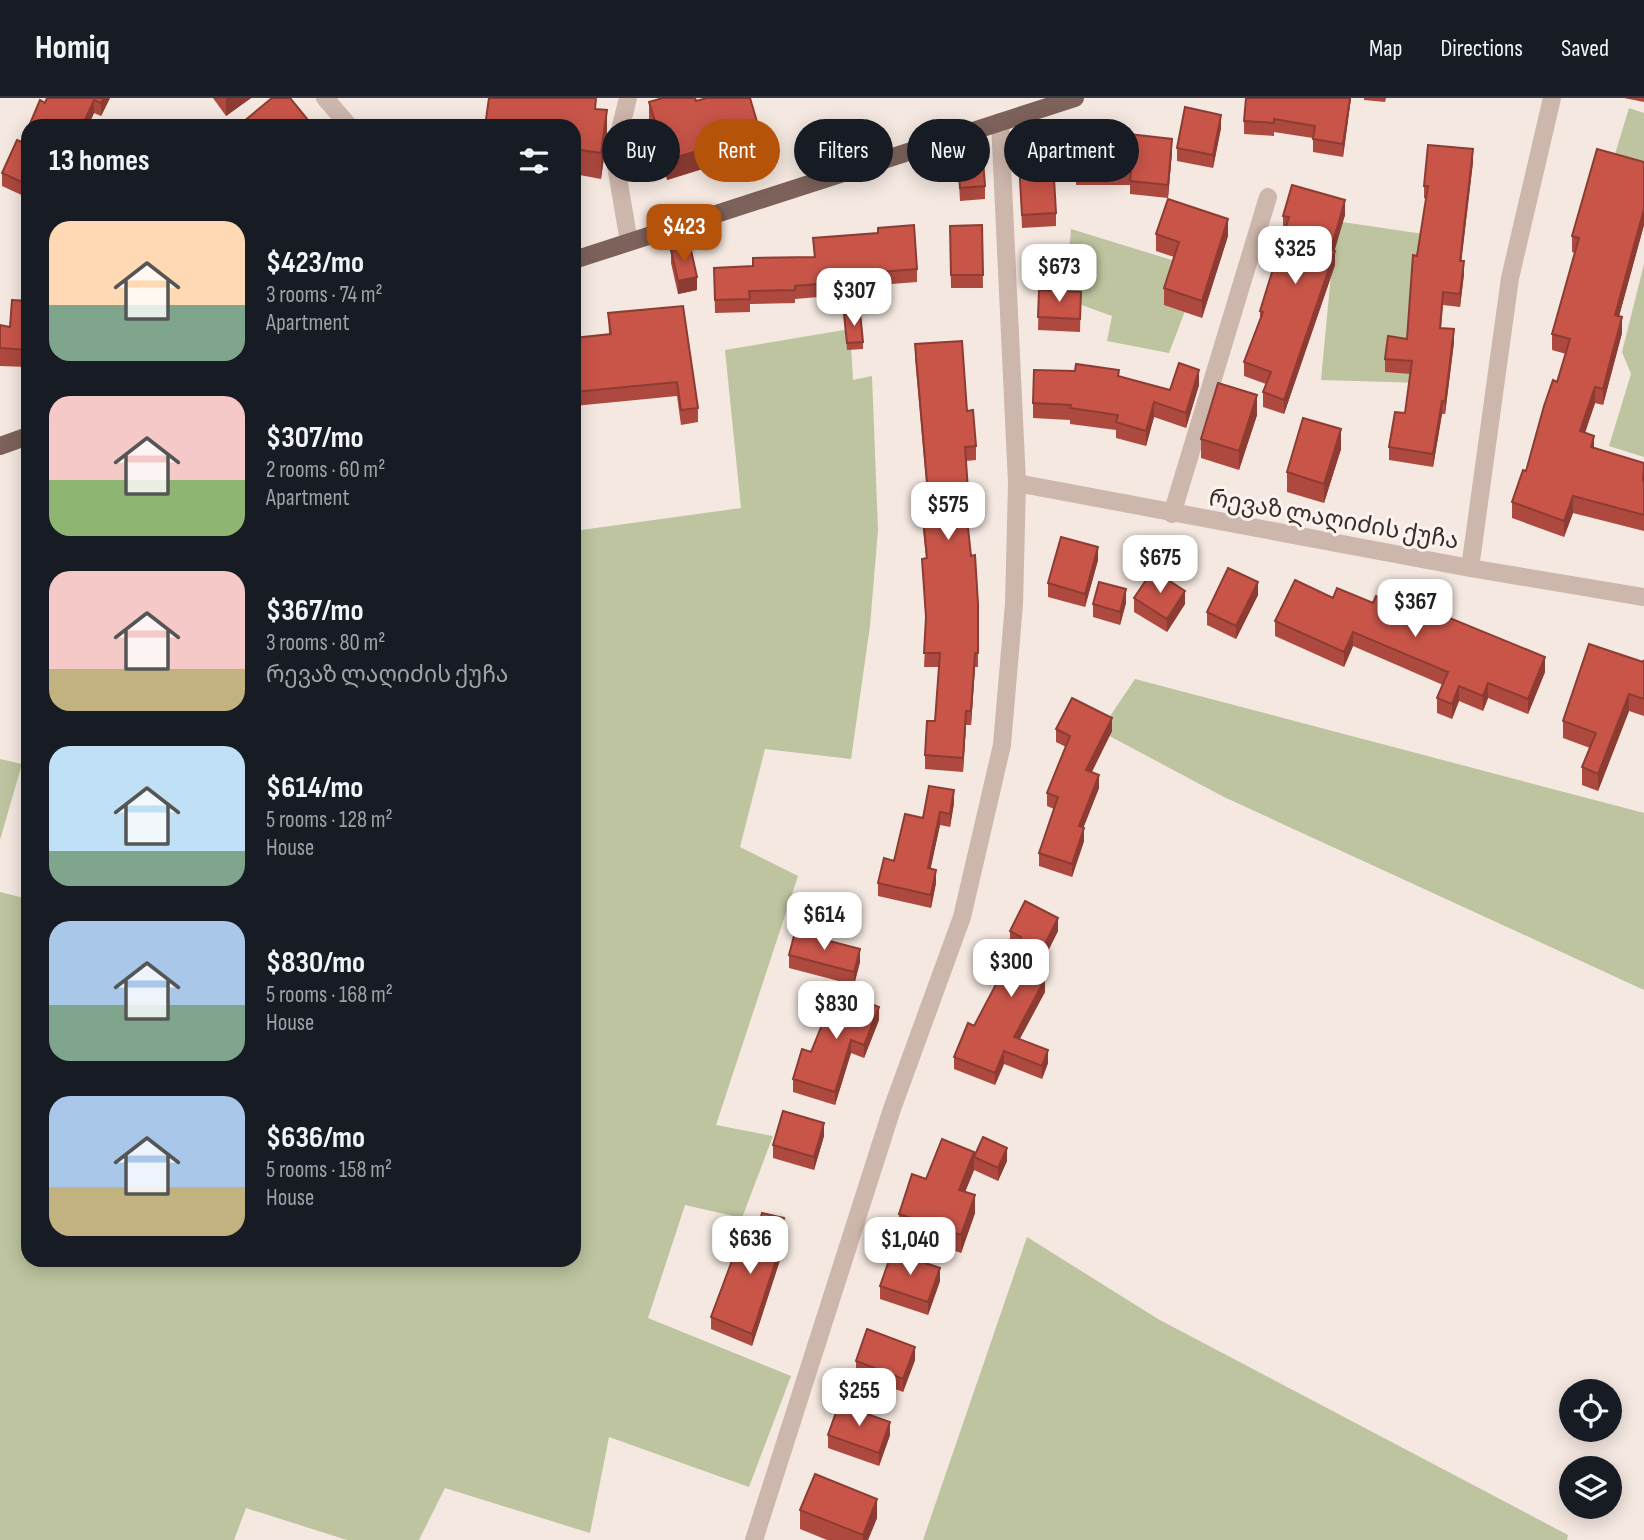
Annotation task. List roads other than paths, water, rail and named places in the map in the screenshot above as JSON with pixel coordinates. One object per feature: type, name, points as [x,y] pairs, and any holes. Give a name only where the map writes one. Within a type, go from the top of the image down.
[{"type":"main road","points":[[581,258],[1075,98]]},
{"type":"main road","points":[[0,446],[21,438]]},
{"type":"street","points":[[325,98],[343,119]]},
{"type":"street","points":[[628,98],[614,154],[629,242]]},
{"type":"street","points":[[1469,568],[1510,278],[1552,98]]},
{"type":"street","points":[[754,1540],[892,1110],[962,917],[1002,745],[1014,604],[1017,484],[1000,122]]},
{"type":"street","points":[[1172,514],[1268,197]]},
{"type":"street","name":"რევაზ ლაღიძის ქუჩა","points":[[1017,484],[1469,568],[1644,597]]}]
